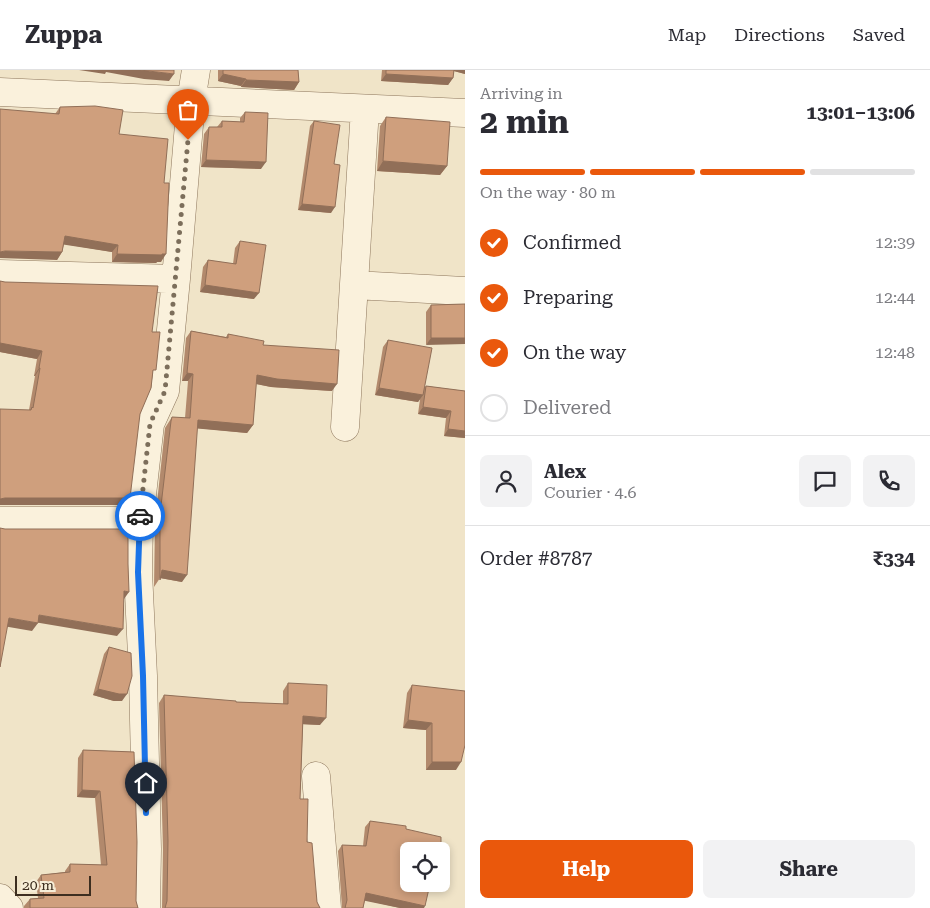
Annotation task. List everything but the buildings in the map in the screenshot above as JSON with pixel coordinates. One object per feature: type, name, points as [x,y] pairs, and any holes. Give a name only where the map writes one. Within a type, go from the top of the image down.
[{"type":"street","points":[[146,908],[147,849],[143,676],[138,572],[139,521],[150,424],[165,391],[191,101],[196,70]]},
{"type":"street","points":[[0,92],[465,113]]},
{"type":"street","points":[[345,427],[365,109]]},
{"type":"street","points":[[0,274],[176,279]]},
{"type":"street","points":[[354,285],[465,291]]},
{"type":"street","points":[[0,521],[139,521]]},
{"type":"street","points":[[316,776],[328,908]]},
{"type":"street","points":[[0,898],[9,908]]},
{"type":"way so far","points":[[140,516],[150,424],[165,391],[188,140]]},
{"type":"route","points":[[140,516],[138,572],[143,676],[146,813]]}]
